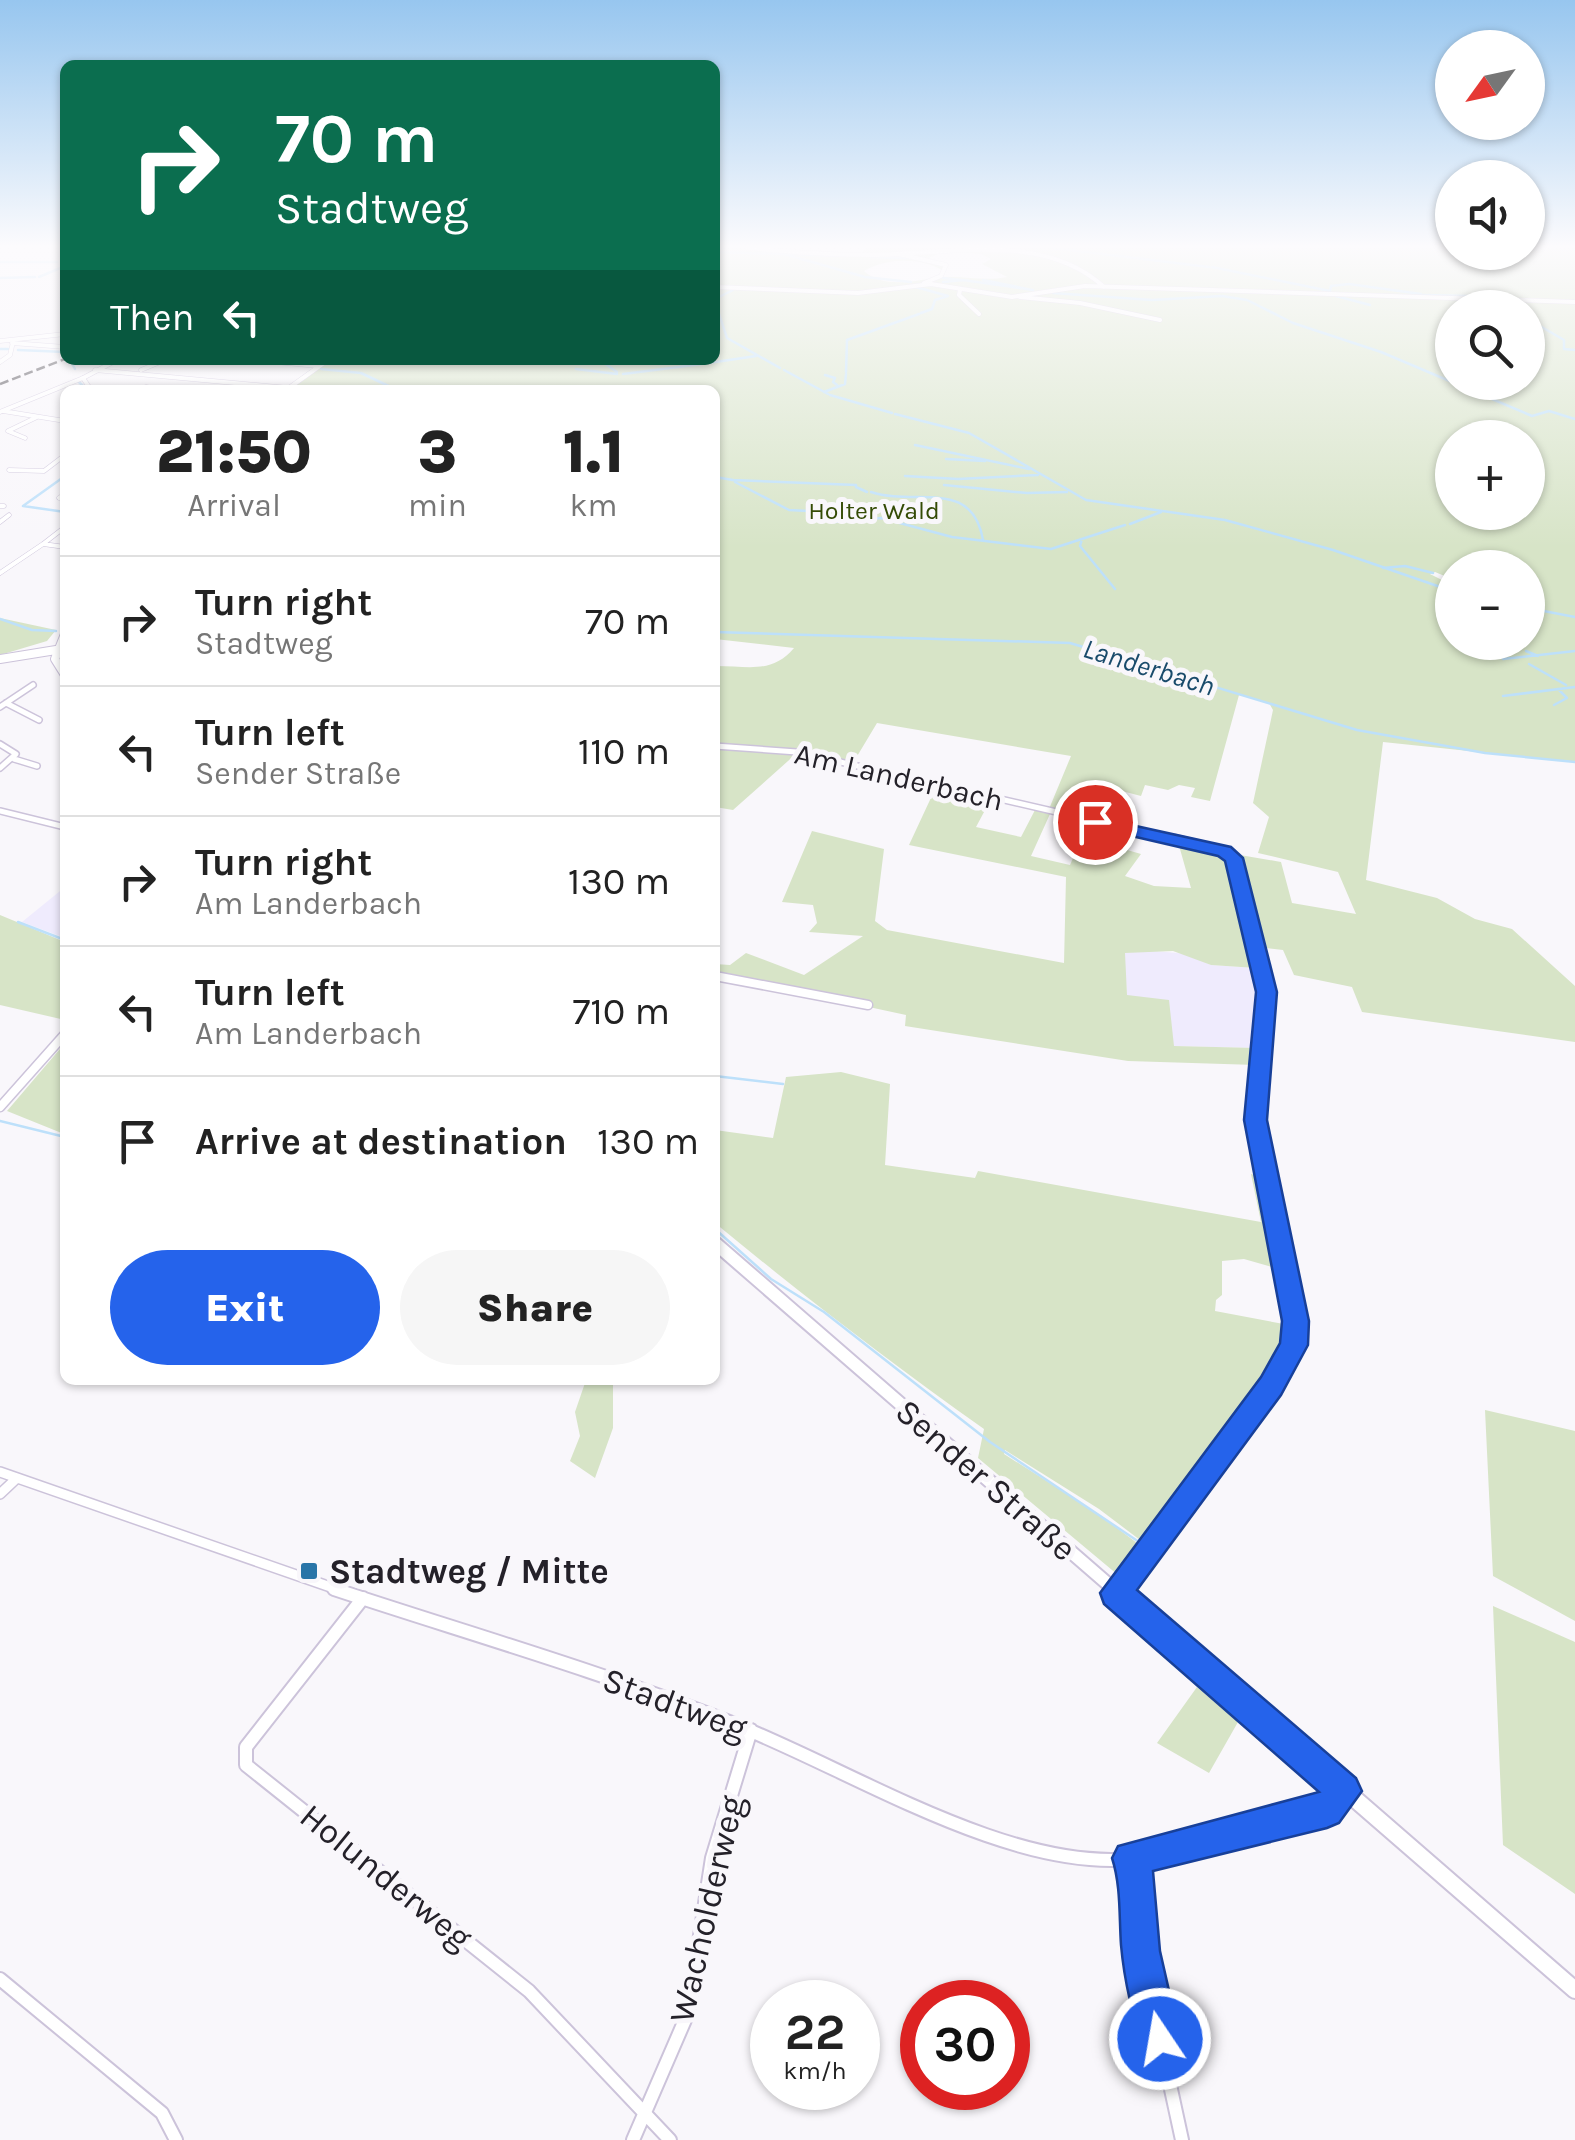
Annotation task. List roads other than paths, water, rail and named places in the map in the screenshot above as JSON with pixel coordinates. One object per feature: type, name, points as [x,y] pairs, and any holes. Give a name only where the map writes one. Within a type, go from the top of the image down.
[{"type":"main road","points":[[88,385],[83,378],[106,365]]},
{"type":"main road","points":[[292,385],[317,366]]},
{"type":"main road","points":[[60,643],[55,659],[60,667]]},
{"type":"main road","points":[[0,658],[56,650]]},
{"type":"main road","name":"Sender Straße","points":[[720,1247],[1575,1990]]},
{"type":"street","points":[[141,370],[153,365]]},
{"type":"street","points":[[307,365],[317,366]]},
{"type":"street","points":[[94,370],[246,385]]},
{"type":"street","points":[[66,385],[83,378]]},
{"type":"street","points":[[1,412],[60,388]]},
{"type":"street","points":[[1,412],[60,421]]},
{"type":"street","points":[[26,438],[8,431],[37,417]]},
{"type":"street","points":[[9,470],[44,472],[60,460]]},
{"type":"street","points":[[0,522],[9,515]]},
{"type":"street","points":[[0,573],[60,531]]},
{"type":"street","points":[[43,544],[60,546]]},
{"type":"street","points":[[3,705],[33,684]]},
{"type":"street","points":[[3,705],[40,720]]},
{"type":"street","points":[[0,744],[14,750],[14,759]]},
{"type":"street","name":"Am Landerbach","points":[[720,746],[797,752],[1225,852],[1234,858],[1267,992],[1256,1120],[1295,1321],[1294,1345],[1271,1386],[1116,1593]]},
{"type":"street","points":[[0,768],[14,759],[37,766]]},
{"type":"street","points":[[0,811],[60,826]]},
{"type":"street","points":[[720,977],[868,1005]]},
{"type":"street","points":[[0,1107],[60,1040]]},
{"type":"street","name":"Stadtweg","points":[[0,1472],[660,1695],[751,1730],[964,1826],[1050,1854],[1099,1862],[1130,1858],[1327,1810],[1344,1791]]},
{"type":"street","points":[[0,1494],[17,1478]]},
{"type":"street","name":"Holunderweg","points":[[364,1598],[246,1747],[246,1765],[529,1991],[670,2140]]},
{"type":"street","name":"Wacholderweg","points":[[633,2140],[688,2013],[712,1858],[751,1730]]},
{"type":"street","points":[[1130,1858],[1136,1875],[1141,1951],[1182,2140]]},
{"type":"street","points":[[0,1979],[162,2112],[176,2140]]},
{"type":"waterway","points":[[744,348],[780,368]]},
{"type":"waterway","points":[[846,372],[847,348]]},
{"type":"waterway","points":[[1368,348],[1532,416],[1549,411],[1575,419]]},
{"type":"waterway","points":[[1564,348],[1575,350]]},
{"type":"waterway","name":"Landerbach","points":[[0,349],[8,349]]},
{"type":"waterway","name":"Landerbach","points":[[18,350],[60,352]]},
{"type":"waterway","points":[[720,361],[756,356]]},
{"type":"waterway","name":"Landerbach","points":[[73,365],[75,369]]},
{"type":"waterway","points":[[607,365],[617,372]]},
{"type":"waterway","points":[[623,374],[694,365]]},
{"type":"waterway","points":[[321,369],[361,373],[386,385]]},
{"type":"waterway","points":[[576,369],[617,374]]},
{"type":"waterway","points":[[784,370],[824,392]]},
{"type":"waterway","points":[[824,392],[845,384],[846,374]]},
{"type":"waterway","points":[[825,375],[835,378],[833,382],[837,385]]},
{"type":"waterway","name":"Landerbach","points":[[79,382],[82,385]]},
{"type":"waterway","points":[[824,392],[828,394]]},
{"type":"waterway","points":[[830,395],[892,413]]},
{"type":"waterway","points":[[895,414],[969,433],[1086,500],[1225,520],[1385,568]]},
{"type":"waterway","points":[[915,445],[1029,469]]},
{"type":"waterway","points":[[946,459],[985,461]]},
{"type":"waterway","points":[[905,476],[958,479],[1038,475]]},
{"type":"waterway","points":[[720,478],[733,480]]},
{"type":"waterway","name":"Landerbach","points":[[60,480],[23,506],[60,511]]},
{"type":"waterway","points":[[732,480],[856,485]]},
{"type":"waterway","points":[[735,482],[789,510],[808,511],[834,522],[847,521]]},
{"type":"waterway","points":[[944,485],[1027,493],[1067,492]]},
{"type":"waterway","points":[[856,487],[867,492]]},
{"type":"waterway","points":[[871,492],[955,501],[977,520],[983,540]]},
{"type":"waterway","points":[[1130,524],[1161,512]]},
{"type":"waterway","points":[[852,521],[881,518],[952,537],[1051,549],[1125,525]]},
{"type":"waterway","points":[[1082,539],[1080,546],[1115,589]]},
{"type":"waterway","points":[[1385,568],[1405,566],[1433,573]]},
{"type":"waterway","points":[[1385,568],[1435,585]]},
{"type":"waterway","points":[[1545,611],[1575,617]]},
{"type":"waterway","points":[[0,619],[32,630],[56,631]]},
{"type":"waterway","name":"Landerbach","points":[[720,632],[1070,643],[1357,730],[1485,753],[1575,762]]},
{"type":"waterway","points":[[1545,654],[1575,651]]},
{"type":"waterway","points":[[1529,664],[1566,685]]},
{"type":"waterway","points":[[1558,689],[1575,687]]},
{"type":"waterway","points":[[1503,696],[1558,689]]},
{"type":"waterway","points":[[1554,705],[1567,698],[1558,689]]},
{"type":"waterway","points":[[18,922],[60,938]]},
{"type":"waterway","points":[[720,1077],[783,1084]]},
{"type":"waterway","points":[[0,1121],[60,1136]]},
{"type":"waterway","points":[[720,1233],[771,1279],[824,1312],[990,1442],[1142,1544]]},
{"type":"railway","points":[[0,384],[60,361]]},
{"type":"place","name":"Stadtweg / Mitte","points":[[309,1571]]},
{"type":"park label","name":"Holter Wald","points":[[874,510]]}]
